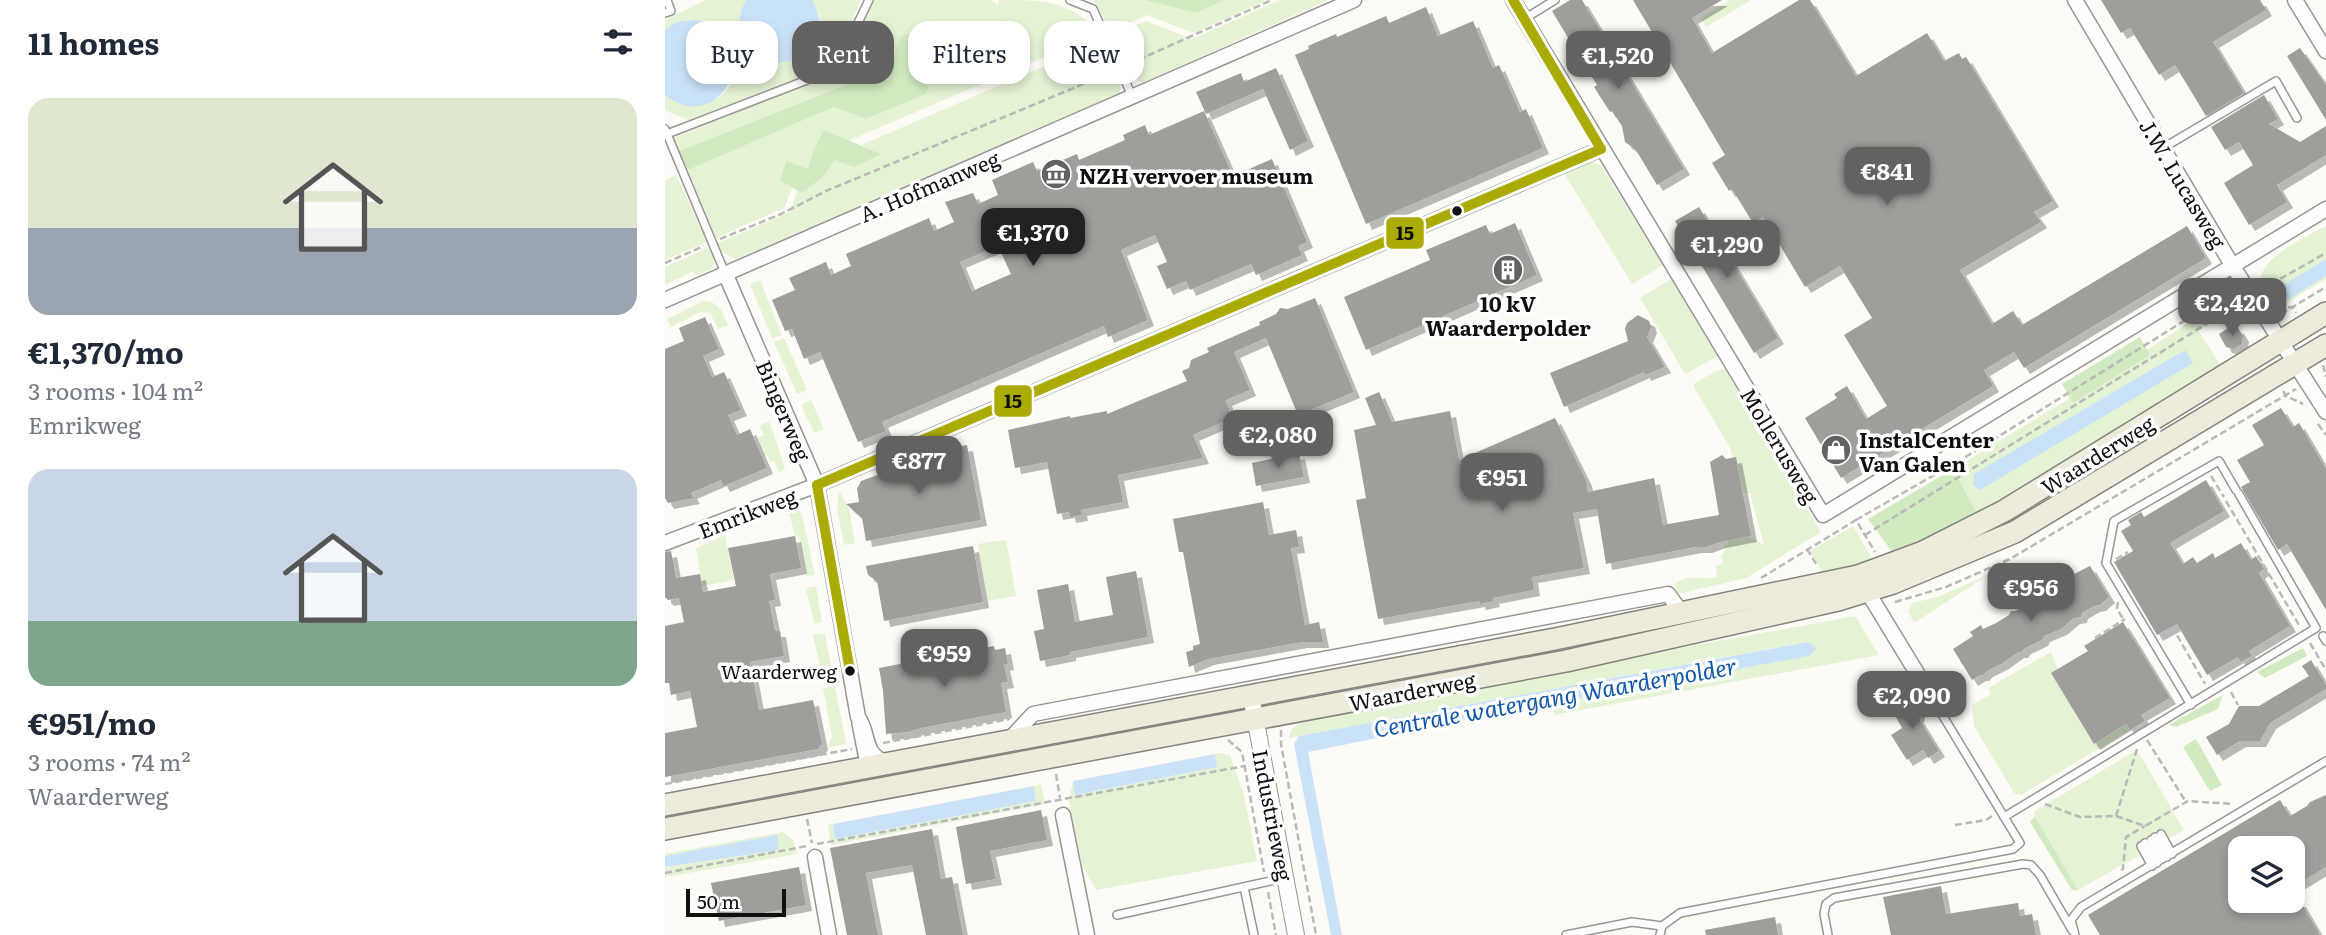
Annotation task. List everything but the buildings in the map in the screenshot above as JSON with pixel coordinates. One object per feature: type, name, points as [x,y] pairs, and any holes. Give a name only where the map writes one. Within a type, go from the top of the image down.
[{"type":"main road","name":"Waarderweg","points":[[665,805],[872,779],[1225,725],[1566,661],[1814,606],[1863,584],[2004,511],[2326,313]]},
{"type":"main road","name":"Waarderweg","points":[[665,829],[872,779],[888,763],[1682,613],[1863,584],[1893,583],[2015,532],[2326,345]]},
{"type":"street","name":"A. Hofmanweg","points":[[665,300],[1354,0]]},
{"type":"street","name":"Mollerusweg","points":[[1513,0],[1823,516],[2232,265]]},
{"type":"street","name":"J.W. Lucasweg","points":[[2075,0],[2232,265],[2296,365],[2322,418]]},
{"type":"street","points":[[2295,0],[2326,51]]},
{"type":"street","name":"Emrikweg","points":[[665,543],[817,485],[1601,149]]},
{"type":"street","points":[[2232,265],[2326,209]]},
{"type":"street","name":"Bingerweg","points":[[725,273],[817,485],[858,717],[863,724],[871,752],[879,760],[888,763]]},
{"type":"street","points":[[1863,584],[1926,688]]},
{"type":"street","points":[[1007,742],[1033,714],[1668,594],[1682,613]]},
{"type":"street","name":"Industrieweg","points":[[1251,696],[1296,935]]},
{"type":"street","points":[[1063,816],[1087,935]]},
{"type":"street","points":[[813,851],[829,935]]},
{"type":"lane","points":[[665,13],[671,11],[667,0]]},
{"type":"lane","points":[[725,273],[666,132],[826,71],[844,49],[869,0]]},
{"type":"lane","points":[[1070,0],[1093,9],[1098,21]]},
{"type":"lane","points":[[1524,19],[1555,0]]},
{"type":"lane","points":[[2163,148],[2276,81],[2297,118]]},
{"type":"lane","points":[[1127,84],[1133,97]]},
{"type":"lane","points":[[2004,817],[2040,797],[2316,628],[2219,461],[2115,521],[2106,563],[2190,705]]},
{"type":"lane","points":[[1566,935],[1632,922],[1662,926],[1680,914],[2013,849],[2020,843],[1926,688]]},
{"type":"lane","name":"Bingerweg","points":[[858,717],[856,726],[872,779]]},
{"type":"lane","points":[[2073,933],[2071,920],[2081,907],[2326,761]]},
{"type":"lane","points":[[2162,860],[2151,840],[2162,860]]},
{"type":"lane","points":[[1828,935],[1824,914],[1826,904],[1834,898],[2023,864],[2031,865],[2040,875],[2073,933]]},
{"type":"lane","points":[[1117,915],[1286,878]]},
{"type":"lane","points":[[1244,887],[1254,935]]},
{"type":"lane","points":[[1660,935],[1662,926]]},
{"type":"path","points":[[1144,57],[1272,0]]},
{"type":"path","points":[[665,263],[781,214],[826,191],[1082,84]]},
{"type":"path","points":[[2262,289],[2326,253]]},
{"type":"path","points":[[2268,322],[2326,287]]},
{"type":"path","points":[[1856,520],[1968,456],[2235,289]]},
{"type":"path","points":[[1864,535],[2242,302]]},
{"type":"path","points":[[2286,396],[2303,403]]},
{"type":"path","points":[[2322,418],[2326,435]]},
{"type":"path","points":[[2210,474],[2326,670]]},
{"type":"path","points":[[2111,562],[2128,552]]},
{"type":"path","points":[[2119,597],[2116,609],[2124,620]]},
{"type":"path","points":[[2095,638],[2136,613]]},
{"type":"path","points":[[2157,639],[2174,630],[2207,687]]},
{"type":"path","points":[[1281,714],[1281,744],[1316,935]]},
{"type":"path","points":[[1225,725],[1228,742],[1242,752],[1276,935]]},
{"type":"path","points":[[2143,733],[2186,802]]},
{"type":"path","points":[[2116,816],[2143,733]]},
{"type":"path","points":[[665,873],[813,851],[1061,799],[1245,766]]},
{"type":"path","points":[[1056,774],[1063,816]]},
{"type":"path","points":[[2040,797],[2046,806],[2080,817],[2116,816],[2145,826]]},
{"type":"path","points":[[2114,874],[2123,869],[2126,837],[2186,802],[2235,804]]},
{"type":"path","points":[[807,819],[813,851]]},
{"type":"green space","points":[[705,0],[746,0],[740,21],[686,21],[686,24],[665,30],[665,20]]},
{"type":"green space","points":[[812,0],[861,0],[852,21],[819,21]]},
{"type":"green space","points":[[874,0],[990,0],[998,5],[999,0],[1055,4],[1078,14],[1086,21],[1044,21],[1044,57],[1030,63],[1030,21],[908,21],[908,34],[902,36],[894,59],[894,21],[864,21]]},
{"type":"green space","points":[[1094,0],[1144,0],[1196,13],[1224,0],[1267,0],[1194,33],[1147,15],[1134,21],[1106,21]]},
{"type":"green space","points":[[1144,0],[1224,0],[1196,13]]},
{"type":"green space","points":[[1280,0],[1328,0],[1144,82],[1144,22],[1192,39]]},
{"type":"green space","points":[[1730,0],[1751,0],[1706,27],[1701,18]]},
{"type":"green space","points":[[908,34],[908,84],[930,84],[926,94],[866,119],[834,107],[688,170],[679,151],[848,84],[894,84],[894,58],[901,36]]},
{"type":"green space","points":[[792,53],[792,82],[688,120],[665,110],[665,95],[674,101],[695,105],[706,103],[724,93],[730,84],[778,84],[778,62]]},
{"type":"green space","points":[[1044,66],[1044,84],[1120,84],[1120,93],[736,259],[722,252],[718,243],[790,212],[797,191],[802,193],[824,176],[835,160],[880,154],[861,145],[1003,84],[1030,84],[1030,72]]},
{"type":"green space","points":[[805,84],[848,84],[679,151],[674,138]]},
{"type":"green space","points":[[930,84],[981,84],[848,141],[824,131],[813,151],[808,170],[786,162],[780,181],[792,188],[784,208],[716,238],[688,170],[834,107],[866,119],[926,94]]},
{"type":"green space","points":[[824,130],[881,154],[854,167],[835,160],[824,176],[802,193],[780,181],[786,161],[808,169],[813,151]]},
{"type":"green space","points":[[1584,162],[1601,166],[1663,265],[1632,284],[1563,171]]},
{"type":"green space","points":[[676,175],[707,242],[665,260],[665,180]]},
{"type":"green space","points":[[2326,226],[2326,259],[2280,287],[2287,299],[2326,276],[2326,279],[2281,306],[2263,285],[2262,276],[2266,267],[2284,250]]},
{"type":"green space","points":[[710,247],[715,261],[711,269],[697,275],[691,272],[665,285],[665,267]]},
{"type":"green space","points":[[1671,279],[1718,356],[1685,374],[1640,298]]},
{"type":"green space","points":[[760,280],[782,335],[772,338],[750,284]]},
{"type":"green space","points":[[2234,293],[2241,303],[2198,330],[2223,369],[1977,513],[1953,469],[2070,398],[2073,402],[2150,355],[2147,350]]},
{"type":"green space","points":[[703,301],[716,305],[728,325],[718,329],[710,313],[701,312],[671,327],[667,319]]},
{"type":"green space","points":[[2140,337],[2150,355],[2073,403],[2062,384]]},
{"type":"green space","points":[[784,338],[807,390],[797,394],[774,342]]},
{"type":"green space","points":[[1725,369],[1821,532],[1746,578],[1678,594],[1675,585],[1679,581],[1717,577],[1716,566],[1723,563],[1721,556],[1728,540],[1746,535],[1764,545],[1750,493],[1744,493],[1736,458],[1733,458],[1730,448],[1694,387],[1695,383]]},
{"type":"green space","points":[[811,400],[824,429],[814,433],[801,405]]},
{"type":"green space","points":[[769,421],[785,468],[779,473],[774,461],[770,462],[767,455],[764,456],[757,438],[764,435],[759,426]]},
{"type":"green space","points":[[1953,469],[1977,513],[1954,527],[1893,553],[1868,519]]},
{"type":"green space","points":[[839,491],[849,509],[855,543],[844,545],[837,507]]},
{"type":"green space","points":[[788,508],[797,509],[802,515],[815,575],[807,576],[799,537],[795,536]]},
{"type":"green space","points":[[1853,526],[1874,562],[1826,577],[1810,551]]},
{"type":"green space","points":[[725,535],[734,580],[702,586],[696,548]]},
{"type":"green space","points":[[1006,540],[1016,596],[988,601],[978,544]]},
{"type":"green space","points":[[1990,574],[1914,623],[1908,611],[1912,603],[1937,597]]},
{"type":"green space","points":[[816,586],[822,622],[814,624],[806,588]]},
{"type":"green space","points":[[1855,616],[1879,655],[1554,715],[1551,703],[1816,648],[1807,642],[1289,738],[1295,727],[1306,721]]},
{"type":"green space","points":[[813,634],[825,634],[833,675],[822,677]]},
{"type":"green space","points":[[2303,648],[2307,656],[2265,678],[2257,672]]},
{"type":"green space","points":[[2051,652],[2058,669],[2052,674],[2094,744],[2126,724],[2130,730],[2021,795],[2014,793],[1974,726],[1972,705],[1991,694],[1988,688]]},
{"type":"green space","points":[[835,686],[846,744],[828,747],[832,736],[823,688]]},
{"type":"green space","points":[[2223,695],[2218,709],[2176,727],[2168,725]]},
{"type":"green space","points":[[2196,739],[2222,785],[2210,791],[2183,747]]},
{"type":"green space","points":[[2137,750],[2184,830],[2078,890],[2033,812]]},
{"type":"green space","points":[[1215,754],[1230,755],[1244,795],[1257,861],[1096,890],[1082,864],[1069,801],[1073,781],[1076,795],[1216,767]]},
{"type":"green space","points":[[1041,784],[1045,804],[831,845],[828,825],[833,824],[836,839],[1036,801],[1034,786]]},
{"type":"green space","points":[[2035,816],[2078,890],[2072,890],[2030,822]]},
{"type":"green space","points":[[783,832],[794,841],[797,854],[665,877],[665,867],[779,850],[776,836],[665,854]]},
{"type":"water","points":[[746,0],[812,0],[819,19],[792,21],[792,59],[781,63],[778,63],[778,21],[739,21]]},
{"type":"water","points":[[693,20],[697,21],[686,21],[686,84],[727,84],[721,93],[706,104],[687,106],[665,95],[665,30],[677,22]]},
{"type":"water","points":[[2326,259],[2326,276],[2287,300],[2280,287]]},
{"type":"water","points":[[2185,350],[2193,363],[1980,490],[1973,485],[1974,474]]},
{"type":"water","name":"Centrale watergang Waarderpolder","points":[[1808,642],[1817,648],[1809,656],[1551,703],[1308,752],[1342,935],[1331,935],[1294,744],[1299,736]]},
{"type":"water","points":[[1215,754],[1217,767],[1075,795],[1073,781]]},
{"type":"water","points":[[1034,786],[1036,801],[835,839],[833,824]]},
{"type":"water","points":[[777,835],[779,850],[665,867],[665,856]]},
{"type":"transit line","name":"15","points":[[1513,0],[1601,149]]},
{"type":"transit line","name":"15","points":[[817,485],[1601,149]]},
{"type":"transit line","name":"15","points":[[817,485],[850,671]]},
{"type":"place","name":"NZH vervoer museum","points":[[1056,174]]},
{"type":"place","name":"10 kV Waarderpolder","points":[[1508,270]]},
{"type":"place","name":"InstalCenter Van Galen","points":[[1836,450]]},
{"type":"place","name":"Waarderweg","points":[[850,671]]}]
